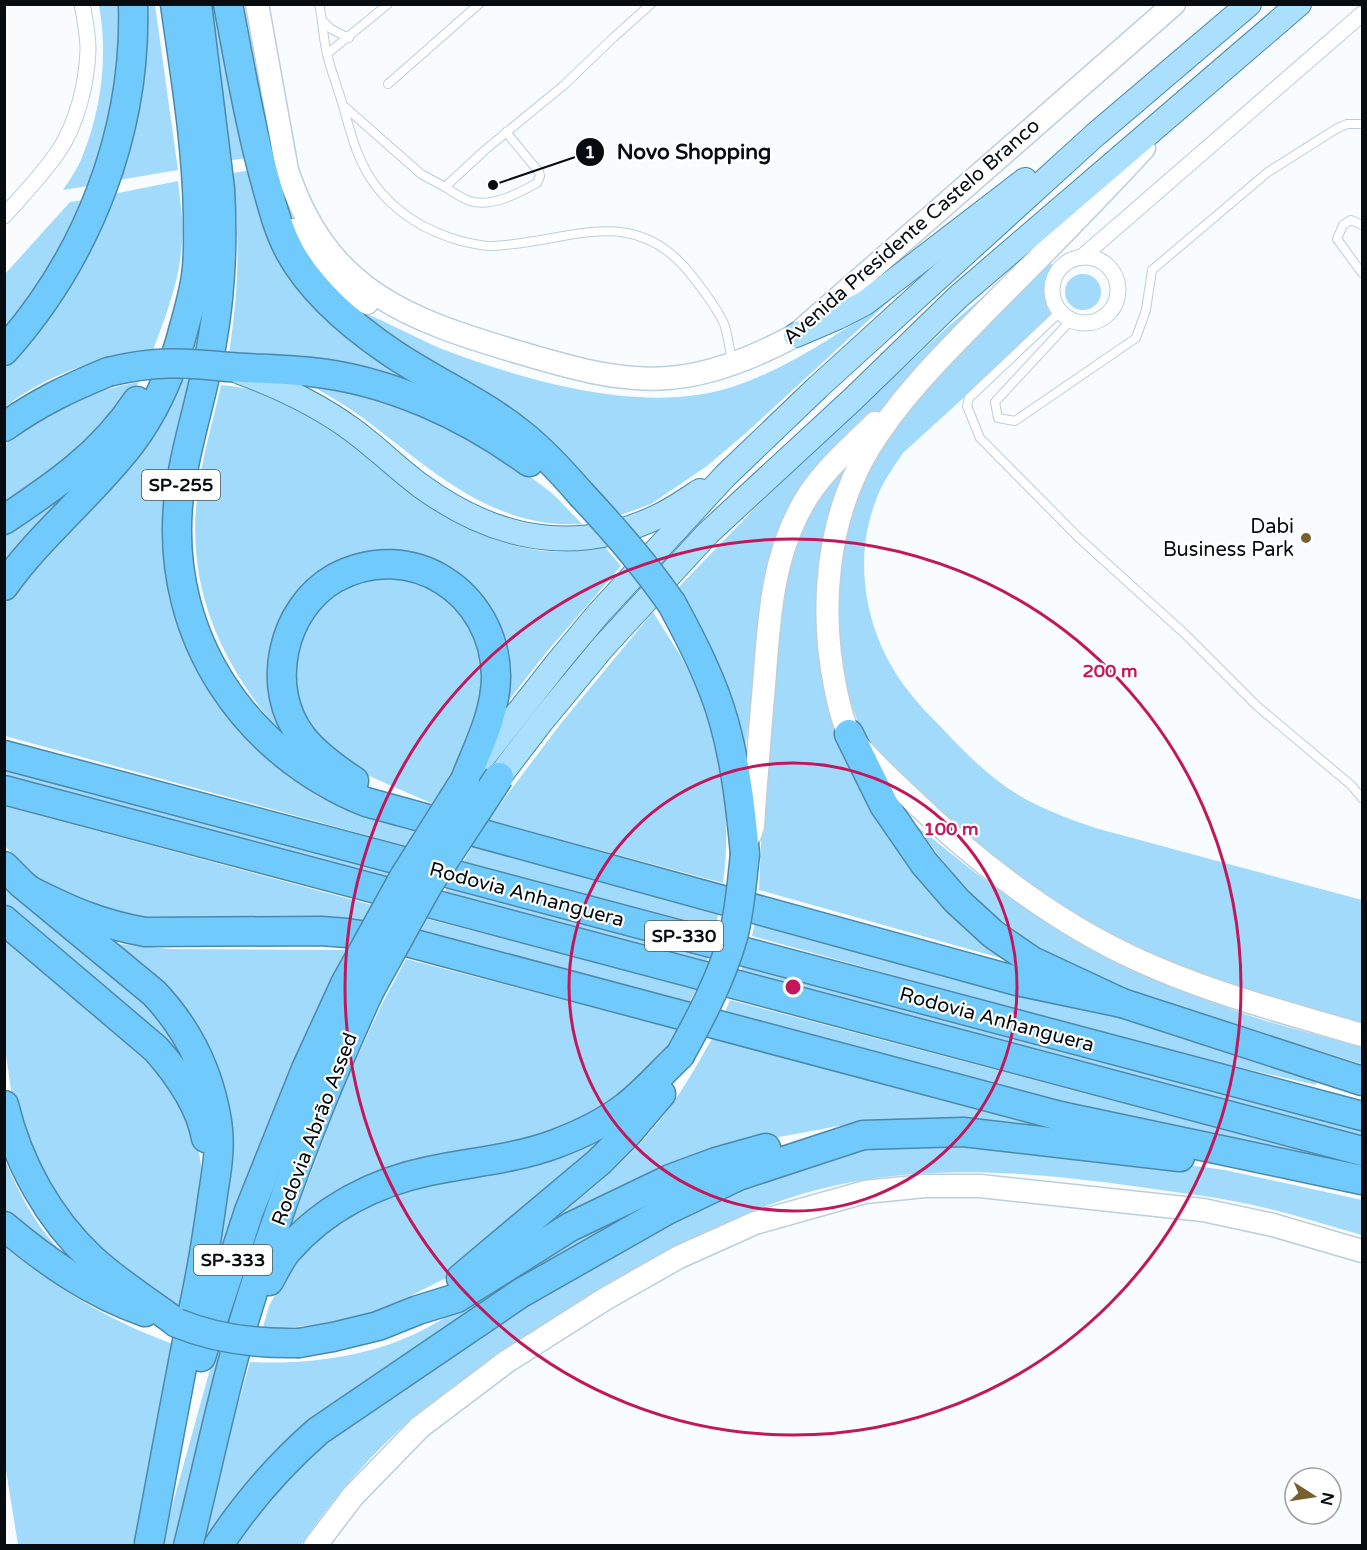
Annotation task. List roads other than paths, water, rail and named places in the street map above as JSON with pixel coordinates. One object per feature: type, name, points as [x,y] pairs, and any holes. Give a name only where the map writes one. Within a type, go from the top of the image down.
[{"type":"highway","points":[[4,351],[61,274],[99,200],[126,110],[134,20],[133,4]]},
{"type":"highway","name":"SP-255","points":[[4,586],[131,442],[158,401],[171,372],[191,304],[197,273],[196,165],[175,4]]},
{"type":"highway","name":"SP-255","points":[[197,4],[222,215],[220,289],[212,344],[188,449],[178,507],[178,549],[193,626],[208,662],[236,707],[252,726],[289,758],[331,787],[349,796],[451,826]]},
{"type":"highway","points":[[228,4],[255,148],[276,219],[290,251],[309,280],[356,327],[390,352],[520,432],[549,458],[620,536],[650,572],[672,604],[687,633],[723,720],[736,780],[745,854],[737,915],[726,958],[705,1011],[657,1100],[599,1162],[475,1267],[418,1310]]},
{"type":"highway","points":[[4,520],[58,484],[91,457],[127,417],[180,341]]},
{"type":"highway","points":[[4,427],[60,392],[108,372],[150,364],[168,362],[311,372],[338,376],[383,388],[452,415],[581,494]]},
{"type":"highway","name":"Rodovia Abrão Assed","points":[[189,1545],[244,1321],[299,1156],[332,1072],[357,987],[404,877],[465,780],[489,721],[495,690],[494,651],[480,615],[451,585],[414,568],[387,565],[373,566],[335,579],[319,591],[299,614],[288,635],[284,649],[282,680],[285,698],[294,724],[302,737],[339,770],[366,786],[451,826]]},
{"type":"highway","points":[[849,734],[884,805],[924,862],[957,901],[993,934],[1032,961],[1122,1004],[1362,1081]]},
{"type":"highway","name":"Rodovia Anhanguera","points":[[4,755],[1362,1116]]},
{"type":"highway","name":"Rodovia Abrão Assed","points":[[149,1544],[195,1376],[249,1211],[302,1078],[357,987],[499,777]]},
{"type":"highway","name":"Rodovia Anhanguera","points":[[4,790],[1362,1150]]},
{"type":"highway","name":"SP-330","points":[[451,826],[1017,981],[1122,1004]]},
{"type":"highway","points":[[19,880],[82,916],[120,928],[145,932],[194,933],[321,931],[407,942],[1059,1116],[1362,1180]]},
{"type":"highway","points":[[19,880],[154,993],[168,1009],[190,1040],[208,1081],[218,1123],[218,1164],[209,1230],[149,1544]]},
{"type":"highway","points":[[4,920],[139,1034],[170,1066],[186,1089],[206,1133],[213,1194]]},
{"type":"highway","points":[[244,1321],[287,1251],[325,1216],[350,1200],[376,1186],[402,1178],[527,1152],[575,1136],[602,1123],[623,1109],[680,1055]]},
{"type":"highway","points":[[4,1105],[16,1145],[30,1177],[47,1206],[67,1233],[92,1259],[177,1323]]},
{"type":"highway","points":[[4,1226],[39,1255],[86,1286],[120,1304],[191,1328],[236,1340],[275,1344],[299,1343],[378,1326],[457,1298],[570,1227],[670,1179],[716,1162],[808,1139],[963,1132],[1152,1155],[1299,1166]]},
{"type":"highway","points":[[218,1545],[255,1494],[296,1450],[318,1431],[521,1293],[668,1210],[738,1176],[863,1135]]},
{"type":"main road","name":"Avenida Presidente Castelo Branco","points":[[256,4],[287,170],[309,223],[353,277],[381,298],[425,322],[550,361],[621,377],[670,378],[733,363],[763,353],[796,334],[1174,4]]},
{"type":"main road","points":[[465,780],[598,614],[726,476],[818,387],[1095,135],[1249,4]]},
{"type":"main road","points":[[499,777],[603,647],[708,533],[853,399],[958,297],[1299,4]]},
{"type":"main road","points":[[745,854],[753,826],[769,620],[780,560],[803,504],[821,478],[1094,203],[1191,98]]},
{"type":"main road","points":[[796,334],[866,303],[1023,181],[1095,135]]},
{"type":"main road","points":[[266,185],[305,250],[315,264],[329,277],[351,294],[376,308],[425,322]]},
{"type":"main road","points":[[228,367],[301,398],[324,411],[353,430],[422,486],[468,515],[494,526],[536,538],[560,540],[596,536],[638,524],[661,515],[726,476]]},
{"type":"main road","points":[[927,372],[868,450],[847,496],[836,536],[828,578],[828,633],[834,679],[849,734],[880,769],[965,847],[1011,885],[1100,941],[1186,980],[1237,998],[1362,1035]]},
{"type":"main road","points":[[315,1545],[353,1496],[420,1427],[506,1362],[605,1299],[679,1257],[755,1223],[865,1192],[925,1186],[980,1186],[1203,1210],[1273,1225],[1362,1251]]},
{"type":"street","points":[[4,216],[52,159],[72,125],[85,74],[88,50],[82,4]]},
{"type":"street","points":[[1082,257],[1362,14]]},
{"type":"street","points":[[1082,257],[1103,262],[1116,279],[1118,290],[1111,310],[1103,318],[1093,322],[1082,323],[1066,316],[1053,295],[1053,284],[1057,274],[1063,266],[1082,257]]},
{"type":"lane","points":[[319,4],[327,54],[357,152],[374,184],[397,210],[427,230],[490,246],[596,230],[618,231],[642,236],[663,247],[680,261],[702,290],[724,325],[733,363]]},
{"type":"lane","points":[[327,54],[350,38],[388,4]]},
{"type":"lane","points":[[388,84],[479,4]]},
{"type":"lane","points":[[445,187],[506,132],[564,85],[651,4]]},
{"type":"lane","points":[[323,21],[331,29],[350,38]]},
{"type":"lane","points":[[344,106],[421,174],[471,201],[504,200],[537,183],[539,172],[506,132]]},
{"type":"lane","points":[[1066,316],[994,402],[998,418],[1015,421],[1136,338],[1146,310],[1152,270],[1268,171],[1336,129],[1347,124],[1362,124]]},
{"type":"lane","points":[[1362,225],[1351,220],[1343,225],[1337,239],[1362,273]]},
{"type":"lane","points":[[1356,264],[1362,258]]},
{"type":"lane","points":[[1066,316],[969,398],[967,406],[980,438],[1079,538],[1185,634],[1257,706],[1351,785],[1362,798]]},
{"type":"place","name":"Novo Shopping","points":[[493,185]]},
{"type":"place","name":"Dabi Business Park","points":[[1306,538]]}]
